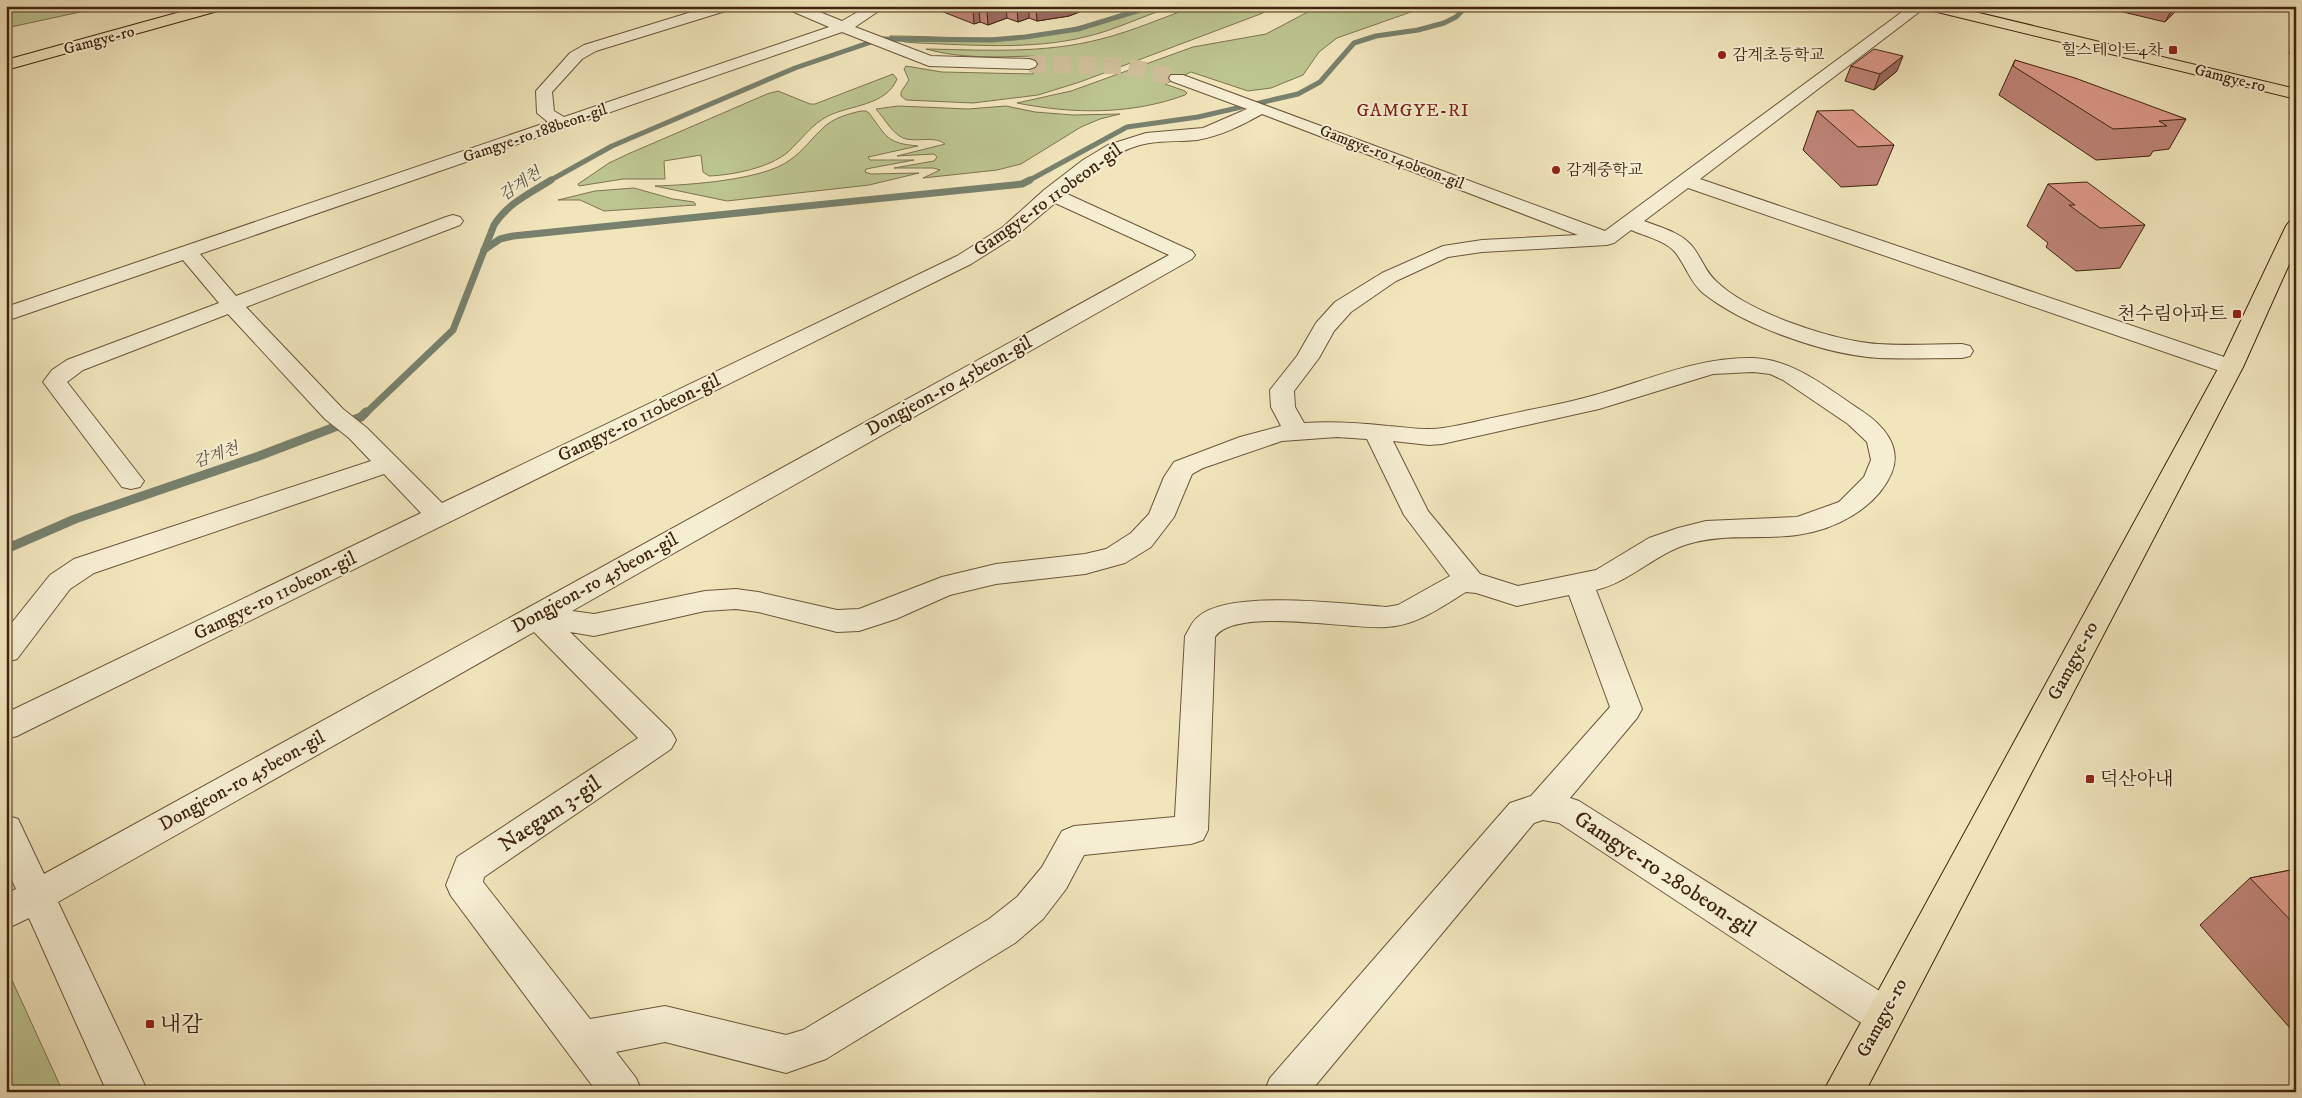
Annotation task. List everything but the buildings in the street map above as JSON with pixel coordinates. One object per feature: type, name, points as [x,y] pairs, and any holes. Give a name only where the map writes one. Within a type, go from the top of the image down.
[{"type":"main road","name":"Gamgye-ro","points":[[6,65],[220,6]]},
{"type":"main road","name":"Gamgye-ro","points":[[1930,6],[2296,94]]},
{"type":"main road","name":"Gamgye-ro","points":[[1843,1092],[2231,367],[2296,226]]},
{"type":"street","points":[[563,124],[546,113],[544,91],[576,56],[590,48],[727,6]]},
{"type":"street","points":[[792,6],[907,54],[929,61],[1029,64]]},
{"type":"street","name":"Gamgye-ro 188beon-gil","points":[[6,314],[563,124],[851,31],[880,6]]},
{"type":"street","points":[[1296,431],[1283,407],[1282,390],[1307,358],[1324,328],[1343,307],[1389,277],[1443,252],[1462,248],[1606,238],[1920,6]]},
{"type":"street","name":"Gamgye-ro 140beon-gil","points":[[1177,78],[1273,112],[1606,238]]},
{"type":"street","name":"Gamgye-ro 110beon-gil","points":[[6,727],[964,260],[995,242],[1024,220],[1051,194],[1113,150],[1149,136],[1213,131],[1273,112]]},
{"type":"street","points":[[1684,180],[2231,367]]},
{"type":"street","name":"Dongjeon-ro 45beon-gil","points":[[21,904],[1185,255],[1051,194]]},
{"type":"street","points":[[131,481],[55,382],[60,374],[75,365],[453,221]]},
{"type":"street","points":[[1629,222],[1676,242],[1684,249],[1709,287],[1760,319],[1804,336],[1877,351],[1962,351]]},
{"type":"street","points":[[187,252],[232,305],[336,416],[358,434],[439,516]]},
{"type":"street","points":[[1776,368],[1804,336]]},
{"type":"street","points":[[536,616],[594,625],[706,602],[736,599],[758,602],[837,621],[859,620],[886,612],[942,587],[996,574],[1085,564],[1114,556],[1141,540],[1161,517],[1177,477],[1183,468],[1194,462],[1279,434],[1296,431],[1376,432],[1429,437],[1442,436],[1590,404],[1683,374],[1713,367],[1753,365],[1776,368],[1791,375],[1858,419],[1879,440],[1884,460],[1875,482],[1848,508],[1830,516],[1798,526],[1706,530],[1678,537],[1658,545],[1604,578],[1517,596],[1470,581],[1462,582],[1405,614],[1386,617],[1253,610],[1222,616],[1208,624],[1200,636],[1192,830],[1074,841],[1048,886],[1030,908],[1002,931],[812,1046],[786,1054],[665,1024],[581,1039],[622,1092]]},
{"type":"street","points":[[1376,432],[1417,515],[1470,581]]},
{"type":"street","points":[[6,651],[60,582],[84,566],[388,464]]},
{"type":"street","points":[[1284,1092],[1522,813],[1543,806],[1626,709],[1579,583]]},
{"type":"street","name":"Naegam 3-gil","points":[[536,616],[660,740],[469,868],[464,885],[581,1039]]},
{"type":"street","name":"Gamgye-ro 280beon-gil","points":[[1543,806],[1566,811],[1883,1015]]},
{"type":"street","points":[[6,829],[21,904],[128,1092]]},
{"type":"green space","points":[[6,6],[108,6],[6,28]]},
{"type":"green space","points":[[1149,6],[1175,6],[1096,34],[1044,44],[1002,46],[918,43],[905,42],[890,36],[1018,37],[1084,25]]},
{"type":"green space","points":[[1196,6],[1269,6],[1263,13],[1080,82],[1038,95],[973,103],[906,100],[901,96],[901,92],[909,80],[904,69],[906,66],[942,72],[1033,74],[1034,56],[966,56],[926,49],[1014,50],[1079,44],[1125,32]]},
{"type":"green space","points":[[1319,6],[1428,6],[1337,38],[1319,52],[1303,75],[1271,88],[1248,91],[1191,72],[1165,84],[1185,91],[1187,93],[1185,95],[1165,102],[1144,106],[1102,111],[1081,111],[1017,103],[1071,91],[1193,47],[1266,34]]},
{"type":"green space","points":[[893,74],[897,79],[885,95],[822,119],[788,152],[780,158],[761,166],[740,172],[709,176],[703,172],[701,155],[664,161],[665,179],[623,179],[579,186],[578,184],[609,163],[767,94],[778,91],[810,104],[815,104]]},
{"type":"green space","points":[[898,106],[968,109],[1006,106],[1035,112],[1073,115],[1120,114],[1100,119],[1081,127],[1021,164],[997,170],[923,178],[940,170],[933,168],[894,168],[934,161],[937,157],[934,154],[897,156],[945,144],[936,140],[913,140],[899,136],[876,109]]},
{"type":"green space","points":[[861,111],[869,113],[884,133],[893,141],[918,146],[868,157],[870,160],[914,160],[866,169],[865,172],[871,174],[919,173],[869,185],[727,201],[655,186],[726,180],[745,177],[778,167],[795,156],[831,122]]},
{"type":"green space","points":[[634,188],[673,199],[694,202],[696,205],[604,211],[580,200],[558,200],[595,191]]},
{"type":"green space","points":[[6,967],[63,1092],[6,1092]]},
{"type":"waterway","name":"감계천","points":[[549,181],[612,146],[795,68],[880,39],[991,40],[1025,37],[1078,29],[1153,6]]},
{"type":"waterway","points":[[1028,181],[1127,127],[1198,117],[1298,94],[1320,82],[1354,43],[1376,36],[1418,30],[1444,23],[1456,17],[1467,6]]},
{"type":"waterway","name":"감계천","points":[[484,250],[494,225],[505,211],[551,180]]},
{"type":"waterway","points":[[484,250],[500,239],[513,236],[1022,184],[1028,181]]},
{"type":"waterway","name":"감계천","points":[[365,414],[453,330],[484,250]]},
{"type":"waterway","name":"감계천","points":[[6,549],[75,519],[259,456],[361,417],[366,412]]},
{"type":"tunnel","points":[[1029,64],[1126,66],[1177,78]]},
{"type":"place","name":"힐스테이트4차","points":[[2173,50]]},
{"type":"place","name":"감계초등학교","points":[[1722,55]]},
{"type":"place","name":"감계중학교","points":[[1556,170]]},
{"type":"place","name":"천수림아파트","points":[[2237,314]]},
{"type":"place","name":"덕산아내","points":[[2090,779]]},
{"type":"place","name":"내감","points":[[150,1024]]},
{"type":"district","name":"GAMGYE-RI","points":[[1413,111]]}]
